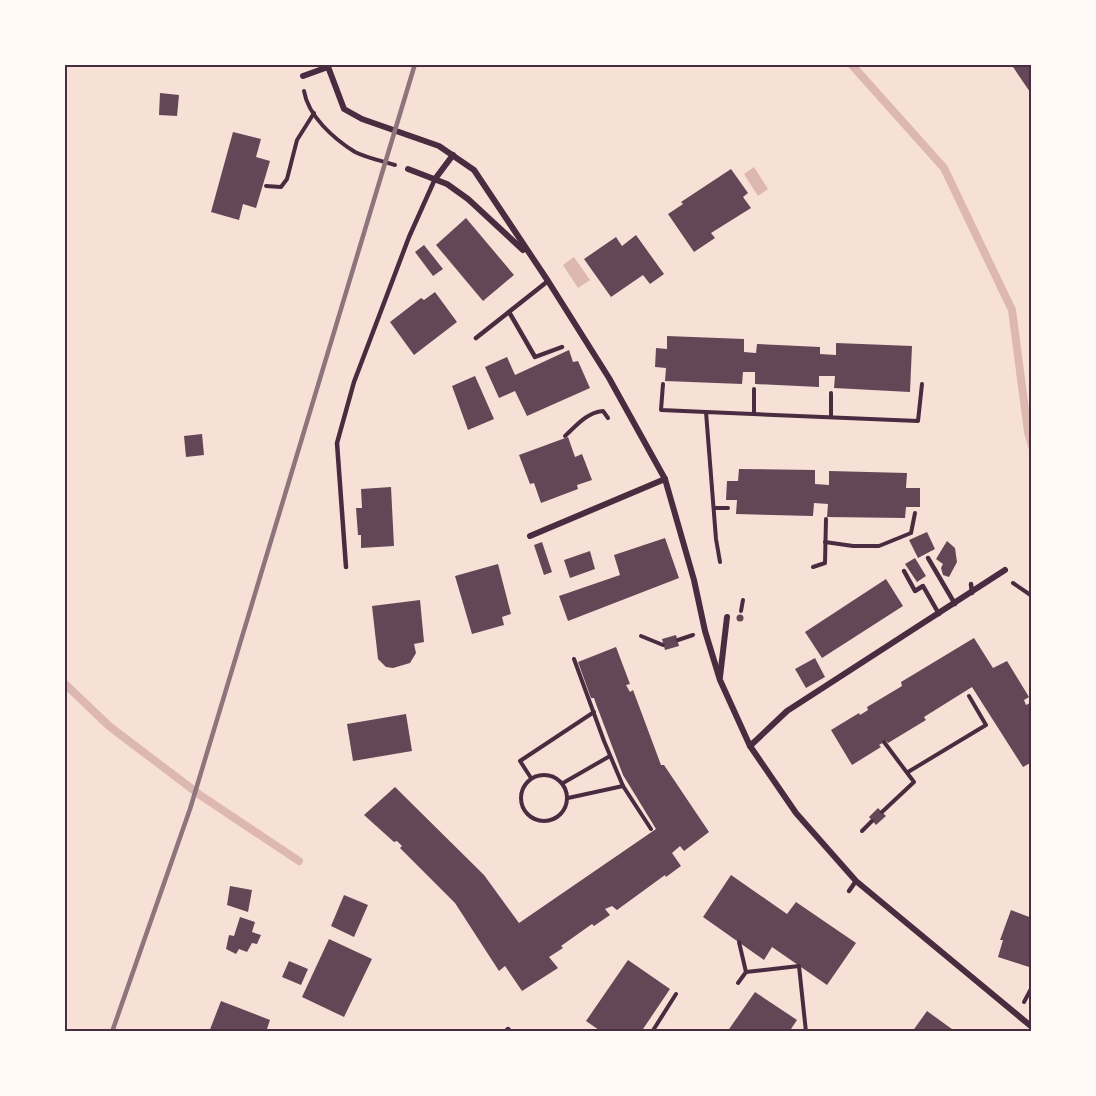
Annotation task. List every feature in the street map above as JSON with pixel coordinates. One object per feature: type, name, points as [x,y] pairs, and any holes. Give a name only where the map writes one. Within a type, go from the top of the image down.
[{"type":"street","points":[[303,76],[327,66],[344,109],[362,119],[439,146],[474,170],[609,378],[665,479],[720,680],[750,746],[796,813],[856,881],[1032,1027]]},
{"type":"street","points":[[435,179],[453,155]]},
{"type":"street","points":[[408,170],[447,184],[468,199],[529,255]]},
{"type":"street","points":[[530,536],[665,479]]},
{"type":"street","points":[[750,746],[788,711],[1003,572]]},
{"type":"street","points":[[720,680],[727,617]]},
{"type":"lane","points":[[346,567],[337,443],[354,382],[409,237],[435,179]]},
{"type":"lane","points":[[477,338],[548,281]]},
{"type":"lane","points":[[509,312],[534,357],[562,347]]},
{"type":"lane","points":[[928,558],[955,604]]},
{"type":"lane","points":[[904,571],[915,591],[923,586],[939,614]]},
{"type":"lane","points":[[970,584],[972,593]]},
{"type":"lane","points":[[849,891],[856,881]]},
{"type":"path","points":[[303,76],[305,98],[321,124],[356,153],[408,170]]},
{"type":"path","points":[[266,186],[281,187],[287,179],[297,140],[314,113]]},
{"type":"path","points":[[663,384],[661,410],[918,421],[922,384]]},
{"type":"path","points":[[754,389],[754,414]]},
{"type":"path","points":[[831,393],[831,417]]},
{"type":"path","points":[[565,436],[585,417],[594,412],[603,411],[608,418]]},
{"type":"path","points":[[706,412],[720,562]]},
{"type":"path","points":[[714,508],[728,508]]},
{"type":"path","points":[[825,542],[853,546],[879,546],[911,533],[915,513]]},
{"type":"path","points":[[813,567],[825,563],[826,519]]},
{"type":"path","points":[[1003,572],[1032,596]]},
{"type":"path","points":[[740,616],[743,600]]},
{"type":"path","points":[[641,636],[663,645]]},
{"type":"path","points":[[574,659],[623,786],[651,829]]},
{"type":"path","points":[[908,772],[986,725],[969,696]]},
{"type":"path","points":[[531,778],[520,761],[594,712]]},
{"type":"path","points":[[882,812],[914,782],[884,742]]},
{"type":"path","points":[[563,783],[610,756]]},
{"type":"path","points":[[548,774],[563,783],[568,798],[561,816],[542,822],[525,813],[520,795],[531,778],[548,774]]},
{"type":"path","points":[[568,798],[623,786]]},
{"type":"path","points":[[862,831],[872,821]]},
{"type":"path","points":[[739,942],[746,972]]},
{"type":"path","points":[[738,982],[746,972],[799,966],[806,1032]]},
{"type":"path","points":[[1025,1000],[1032,987]]},
{"type":"path","points":[[652,1032],[676,994]]},
{"type":"shaded area","points":[[754,167],[768,189],[758,196],[744,174]]},
{"type":"shaded area","points":[[574,257],[590,280],[578,288],[563,265]]},
{"type":"building","points":[[1011,64],[1032,64],[1032,95]]},
{"type":"building","points":[[160,93],[179,95],[177,116],[159,115]]},
{"type":"building","points":[[233,132],[261,139],[256,157],[270,161],[256,208],[243,204],[239,220],[211,212]]},
{"type":"building","points":[[731,169],[748,193],[743,197],[751,208],[711,233],[715,238],[694,252],[668,214],[683,204],[681,202]]},
{"type":"building","points":[[466,218],[514,275],[483,301],[436,245]]},
{"type":"building","points":[[636,235],[664,274],[650,284],[643,275],[611,297],[584,259],[616,237],[622,246]]},
{"type":"building","points":[[424,245],[443,269],[433,276],[415,252]]},
{"type":"building","points":[[435,292],[457,322],[414,355],[390,322],[421,298],[424,300]]},
{"type":"building","points":[[667,336],[744,339],[744,352],[756,353],[757,344],[820,347],[820,354],[836,355],[836,343],[912,346],[910,392],[834,388],[835,376],[819,376],[819,387],[755,384],[755,372],[743,372],[742,384],[665,381],[666,368],[655,367],[656,348],[667,349]]},
{"type":"building","points":[[569,350],[573,362],[578,361],[590,388],[527,416],[515,391],[499,398],[485,367],[507,357],[515,375]]},
{"type":"building","points":[[475,376],[494,419],[468,430],[452,386]]},
{"type":"building","points":[[202,434],[204,455],[186,457],[184,436]]},
{"type":"building","points":[[568,437],[575,457],[582,454],[592,480],[577,485],[578,489],[541,503],[534,483],[530,484],[519,455]]},
{"type":"building","points":[[739,469],[815,470],[815,484],[829,485],[829,471],[907,473],[906,488],[920,488],[920,507],[906,507],[905,518],[827,517],[828,504],[814,503],[813,516],[736,514],[737,500],[726,500],[727,481],[738,481]]},
{"type":"building","points":[[391,487],[394,546],[361,548],[356,508],[362,508],[361,489]]},
{"type":"building","points":[[927,532],[935,549],[918,558],[909,540]]},
{"type":"building","points":[[665,538],[679,578],[568,621],[559,596],[620,575],[614,555]]},
{"type":"building","points":[[947,541],[955,548],[957,562],[949,577],[943,575],[941,568],[943,564],[936,559]]},
{"type":"building","points":[[542,542],[552,572],[544,575],[534,545]]},
{"type":"building","points":[[590,551],[595,569],[570,578],[564,560]]},
{"type":"building","points":[[915,558],[926,576],[917,582],[905,564]]},
{"type":"building","points":[[498,564],[511,614],[502,617],[504,625],[472,634],[455,576]]},
{"type":"building","points":[[886,579],[903,606],[822,658],[805,632]]},
{"type":"building","points":[[420,600],[424,642],[414,644],[416,653],[410,663],[393,668],[386,667],[378,659],[372,606]]},
{"type":"building","points":[[740,614],[744,618],[740,622],[736,618]]},
{"type":"building","points":[[676,635],[679,646],[665,650],[662,639]]},
{"type":"building","points":[[974,638],[993,668],[1007,661],[1029,697],[1024,700],[1026,705],[1032,702],[1032,762],[1023,767],[972,687],[924,717],[926,720],[888,743],[886,741],[879,745],[881,747],[852,765],[831,730],[868,710],[867,707],[902,686],[901,682]]},
{"type":"building","points":[[616,647],[630,684],[626,685],[630,692],[633,690],[661,765],[664,765],[709,832],[684,851],[680,846],[672,853],[681,866],[617,910],[612,906],[605,909],[610,915],[594,926],[592,924],[561,946],[563,948],[549,957],[558,968],[522,991],[505,966],[499,971],[455,903],[400,848],[402,846],[397,841],[394,842],[364,815],[395,787],[484,875],[519,923],[656,829],[623,775],[578,662]]},
{"type":"building","points":[[815,658],[825,677],[806,688],[795,669]]},
{"type":"building","points":[[406,714],[412,751],[353,761],[347,724]]},
{"type":"building","points":[[878,808],[886,816],[876,825],[869,817]]},
{"type":"building","points":[[731,875],[787,914],[796,902],[856,943],[827,985],[772,947],[764,960],[703,917]]},
{"type":"building","points":[[230,886],[252,890],[248,912],[227,905]]},
{"type":"building","points":[[344,895],[368,905],[354,937],[331,926]]},
{"type":"building","points":[[1011,910],[1032,918],[1032,968],[998,957],[1003,940],[1000,940]]},
{"type":"building","points":[[240,917],[255,922],[252,932],[261,935],[257,944],[252,943],[247,952],[239,949],[236,954],[226,949],[229,935],[234,936]]},
{"type":"building","points":[[329,939],[372,959],[344,1017],[302,997]]},
{"type":"building","points":[[628,960],[670,989],[641,1032],[597,1032],[599,1030],[586,1021]]},
{"type":"building","points":[[289,961],[308,969],[301,985],[282,977]]},
{"type":"building","points":[[755,992],[797,1020],[789,1032],[727,1032]]},
{"type":"building","points":[[221,1001],[270,1020],[266,1032],[209,1032]]},
{"type":"building","points":[[927,1011],[956,1032],[912,1032]]},
{"type":"waterway","points":[[851,64],[944,168],[1012,310],[1028,432],[1032,446]]},
{"type":"waterway","points":[[64,683],[109,726],[200,795],[299,861]]},
{"type":"railway","points":[[112,1032],[190,809],[415,64]]}]
